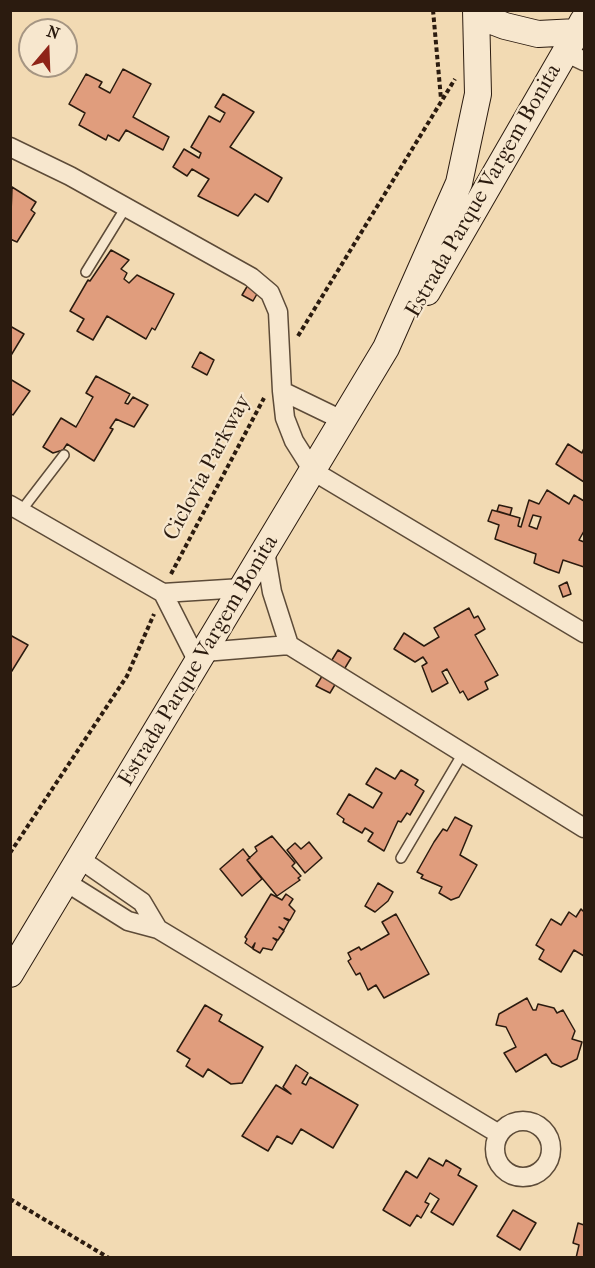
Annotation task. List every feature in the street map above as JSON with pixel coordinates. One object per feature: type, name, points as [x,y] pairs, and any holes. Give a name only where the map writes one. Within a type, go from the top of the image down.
[{"type":"main road","name":"Estrada Parque Vargem Bonita","points":[[10,974],[386,348],[459,183],[478,94],[476,10]]},
{"type":"main road","points":[[483,10],[492,21],[520,32],[578,41]]},
{"type":"main road","name":"Estrada Parque Vargem Bonita","points":[[386,348],[403,329],[456,245],[578,41]]},
{"type":"street","points":[[10,147],[70,176],[251,277],[270,293],[278,312],[279,369],[288,426],[313,471],[585,633]]},
{"type":"street","points":[[282,391],[342,420]]},
{"type":"street","points":[[16,508],[163,593],[201,657],[248,647],[288,645],[585,828]]},
{"type":"street","points":[[265,551],[272,592],[288,645]]},
{"type":"street","points":[[163,593],[242,588]]},
{"type":"street","points":[[80,859],[142,902],[158,929]]},
{"type":"street","points":[[66,882],[128,921],[158,929],[499,1134]]},
{"type":"lane","points":[[86,272],[126,207]]},
{"type":"lane","points":[[16,508],[64,455]]},
{"type":"lane","points":[[401,858],[463,753]]},
{"type":"path","points":[[433,10],[441,100]]},
{"type":"path","points":[[297,339],[441,100],[478,46]]},
{"type":"path","name":"Ciclovia Parkway","points":[[10,853],[127,676],[163,593],[279,369]]},
{"type":"path","points":[[10,1199],[109,1257]]},
{"type":"building","points":[[123,69],[151,84],[133,117],[169,137],[163,150],[126,130],[119,141],[108,135],[106,140],[79,125],[85,113],[69,104],[86,74],[102,82],[99,87],[110,93]]},
{"type":"building","points":[[223,94],[254,112],[230,147],[282,178],[268,202],[255,194],[238,216],[198,196],[209,179],[192,169],[187,176],[173,167],[184,149],[199,158],[201,153],[191,147],[209,116],[220,122],[225,113],[215,107]]},
{"type":"building","points":[[12,187],[36,202],[31,210],[35,213],[17,242],[10,239]]},
{"type":"building","points":[[111,250],[129,260],[121,269],[127,273],[124,279],[129,283],[137,275],[174,294],[155,330],[152,328],[146,339],[107,316],[93,340],[77,331],[84,319],[70,311],[88,280],[90,281]]},
{"type":"building","points":[[251,280],[261,287],[253,301],[242,295]]},
{"type":"building","points":[[10,326],[24,334],[10,357]]},
{"type":"building","points":[[200,352],[214,360],[207,375],[192,367]]},
{"type":"building","points":[[96,376],[130,394],[125,403],[128,404],[133,397],[148,405],[134,427],[116,419],[110,428],[113,429],[94,461],[67,444],[63,450],[53,453],[43,447],[61,418],[76,427],[93,397],[86,393]]},
{"type":"building","points":[[10,379],[30,391],[13,415],[10,413]]},
{"type":"building","points":[[568,444],[582,453],[584,448],[584,482],[556,464]]},
{"type":"building","points":[[547,490],[569,504],[574,495],[584,501],[584,531],[579,540],[584,542],[584,567],[563,560],[559,573],[534,563],[536,554],[495,539],[499,525],[488,521],[492,510],[520,518],[518,526],[521,527],[529,500],[539,504]],"holes":[[[533,515],[541,517],[537,529],[529,526]]]},
{"type":"building","points":[[499,505],[512,508],[510,515],[497,511]]},
{"type":"building","points":[[567,582],[571,594],[563,597],[559,586]]},
{"type":"building","points":[[469,608],[474,618],[478,616],[485,629],[475,635],[498,675],[485,682],[488,689],[468,700],[463,691],[460,693],[447,669],[442,672],[448,683],[432,692],[422,666],[427,663],[423,657],[415,662],[394,649],[404,633],[424,646],[439,637],[434,628]]},
{"type":"building","points":[[10,635],[28,645],[10,674]]},
{"type":"building","points":[[338,650],[351,658],[330,693],[316,686]]},
{"type":"building","points":[[376,768],[395,779],[401,770],[418,780],[415,785],[424,791],[410,815],[407,813],[401,822],[398,821],[384,851],[368,841],[373,833],[365,828],[362,833],[343,822],[344,819],[337,814],[349,794],[373,808],[382,793],[366,784]]},
{"type":"building","points":[[455,817],[472,826],[460,855],[477,865],[459,897],[451,900],[439,893],[442,887],[421,878],[423,875],[417,872],[434,842],[443,829],[447,831]]},
{"type":"building","points":[[272,836],[295,863],[292,866],[301,876],[298,878],[300,880],[277,896],[247,860],[257,851],[255,847]]},
{"type":"building","points":[[309,842],[322,858],[305,873],[287,850],[295,843],[301,849]]},
{"type":"building","points":[[243,849],[250,858],[247,860],[262,879],[242,896],[220,869]]},
{"type":"building","points":[[378,883],[393,892],[388,901],[375,912],[365,906]]},
{"type":"building","points":[[271,894],[282,900],[286,894],[293,899],[289,905],[295,911],[290,920],[284,918],[289,921],[284,930],[279,927],[284,931],[278,940],[273,938],[277,941],[272,950],[263,948],[260,953],[253,949],[255,943],[252,948],[245,943],[247,939],[245,937]]},
{"type":"building","points":[[581,909],[584,912],[584,956],[574,950],[561,972],[539,959],[544,950],[536,945],[551,919],[561,925],[569,912],[576,917]]},
{"type":"building","points":[[396,914],[429,974],[384,998],[376,985],[368,990],[360,973],[356,975],[348,961],[351,959],[348,953],[359,947],[361,950],[389,934],[382,922]]},
{"type":"building","points":[[527,998],[533,1010],[536,1010],[538,1004],[554,1008],[557,1013],[563,1010],[575,1031],[572,1039],[582,1042],[577,1059],[561,1067],[552,1063],[546,1054],[516,1072],[504,1053],[516,1047],[506,1027],[496,1025],[499,1014]]},
{"type":"building","points":[[205,1005],[222,1015],[219,1021],[263,1047],[242,1083],[231,1084],[208,1069],[203,1077],[186,1066],[190,1059],[177,1051]]},
{"type":"building","points":[[296,1065],[308,1073],[302,1083],[306,1085],[310,1077],[358,1105],[333,1148],[301,1129],[292,1144],[277,1136],[268,1151],[242,1136],[276,1085],[291,1094],[283,1087]]},
{"type":"building","points":[[429,1158],[443,1166],[446,1160],[461,1169],[458,1175],[477,1186],[453,1225],[431,1212],[439,1199],[430,1193],[425,1202],[429,1204],[421,1218],[417,1215],[410,1226],[383,1210],[406,1171],[417,1178]]},
{"type":"building","points":[[513,1210],[536,1223],[520,1250],[497,1236]]},
{"type":"building","points":[[578,1223],[584,1225],[584,1258],[576,1258],[579,1245],[573,1243]]}]
